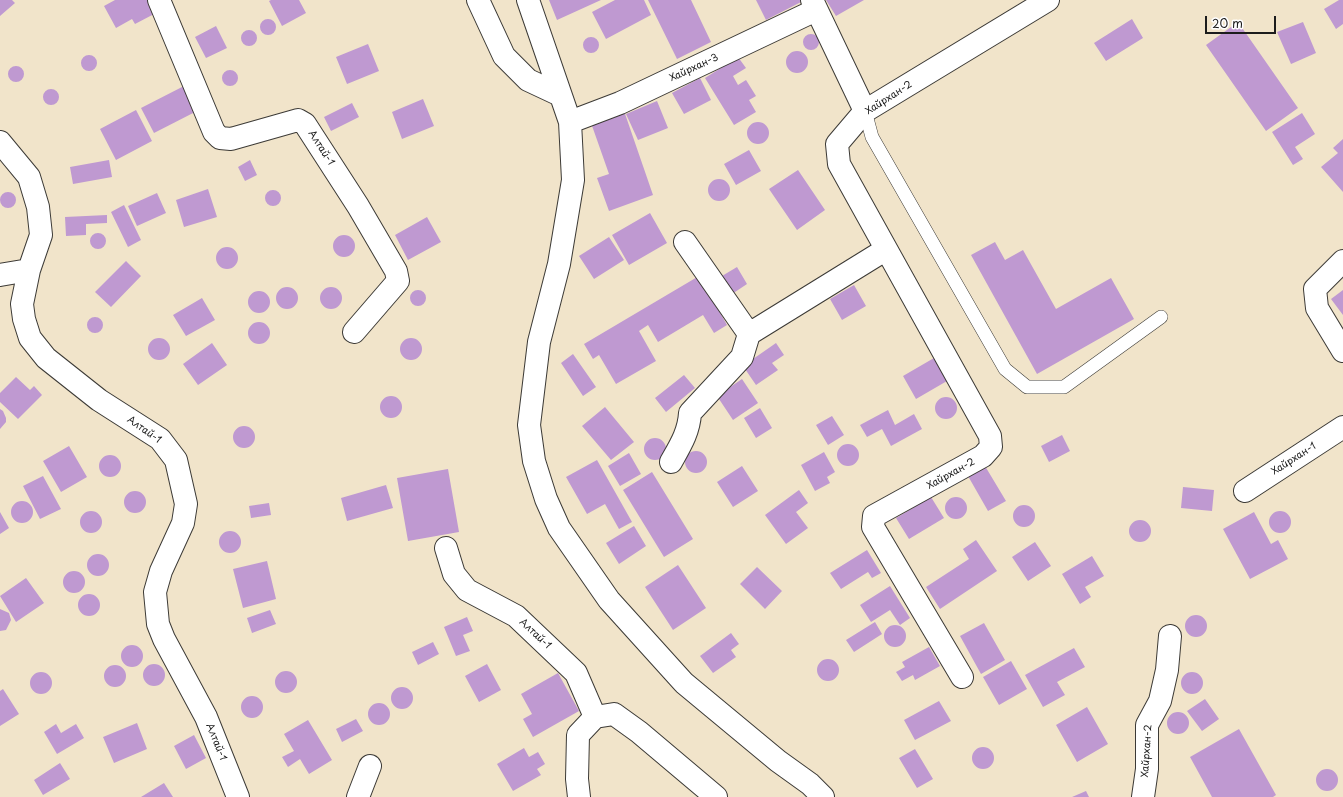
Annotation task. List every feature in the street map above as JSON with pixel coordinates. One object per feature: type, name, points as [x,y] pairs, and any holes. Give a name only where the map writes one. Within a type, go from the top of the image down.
[{"type":"street","name":"Алтай-1","points":[[159,0],[214,132],[220,138],[231,139],[298,120],[305,124],[358,206],[396,271],[398,281],[354,332]]},
{"type":"street","points":[[478,0],[504,56],[528,80],[560,95]]},
{"type":"street","points":[[528,0],[570,122],[573,180],[558,264],[539,342],[529,425],[534,461],[546,499],[559,528],[609,600],[684,683],[778,761],[810,784],[823,797]]},
{"type":"street","name":"Хайрхан-2","points":[[962,677],[873,527],[874,516],[983,456],[991,447],[990,436],[885,250],[839,164],[837,144],[866,111],[1048,0]]},
{"type":"street","name":"Хайрхан-3","points":[[570,122],[620,103],[814,5],[866,111]]},
{"type":"street","name":"Алтай-1","points":[[0,142],[29,177],[38,207],[41,235],[29,270],[22,304],[24,319],[30,338],[46,358],[99,400],[160,439],[176,460],[186,504],[183,523],[162,571],[155,592],[158,624],[164,639],[206,717],[238,797]]},
{"type":"street","points":[[685,242],[749,334]]},
{"type":"street","points":[[671,462],[684,438],[689,423],[690,413],[742,357],[749,334],[885,250]]},
{"type":"street","points":[[1343,261],[1314,288],[1318,308],[1343,351]]},
{"type":"street","points":[[0,275],[29,270]]},
{"type":"street","name":"Хайрхан-1","points":[[1245,491],[1343,428]]},
{"type":"street","name":"Алтай-1","points":[[446,548],[454,574],[467,590],[516,616],[576,673],[595,718]]},
{"type":"street","name":"Хайрхан-2","points":[[1143,797],[1147,769],[1147,725],[1160,701],[1167,670],[1170,636]]},
{"type":"street","points":[[579,797],[577,779],[578,735],[595,718],[614,714],[639,732],[716,797]]},
{"type":"street","points":[[358,797],[370,766]]},
{"type":"lane","points":[[866,111],[872,137],[1001,363],[1005,369],[1027,387],[1064,387],[1161,317]]},
{"type":"building","points":[[0,0],[12,0],[15,3],[0,16]]},
{"type":"building","points":[[115,0],[149,0],[156,13],[135,24],[132,19],[116,28],[104,6]]},
{"type":"building","points":[[299,0],[306,13],[282,26],[269,1]]},
{"type":"building","points":[[549,0],[601,0],[557,20]]},
{"type":"building","points":[[615,0],[644,0],[651,15],[606,39],[592,12]]},
{"type":"building","points":[[648,0],[691,0],[711,42],[677,59]]},
{"type":"building","points":[[756,0],[800,0],[801,2],[766,20]]},
{"type":"building","points":[[826,0],[864,0],[836,16]]},
{"type":"building","points":[[1339,0],[1343,0],[1343,24],[1336,29],[1324,9]]},
{"type":"building","points":[[265,19],[271,19],[276,24],[274,33],[271,35],[265,35],[260,30],[260,24]]},
{"type":"building","points":[[1132,19],[1143,38],[1106,61],[1094,43]]},
{"type":"building","points":[[1238,22],[1298,108],[1266,131],[1206,45]]},
{"type":"building","points":[[1303,22],[1316,53],[1291,64],[1277,32]]},
{"type":"building","points":[[216,26],[227,48],[206,58],[195,37]]},
{"type":"building","points":[[246,30],[252,30],[257,35],[255,44],[252,46],[246,46],[241,41],[241,35]]},
{"type":"building","points":[[808,34],[814,34],[819,39],[817,48],[814,50],[808,50],[803,45],[803,39]]},
{"type":"building","points":[[588,37],[594,37],[599,42],[597,51],[594,53],[588,53],[583,48],[583,42]]},
{"type":"building","points":[[368,44],[379,71],[347,84],[336,57]]},
{"type":"building","points":[[797,51],[805,54],[808,62],[805,70],[797,73],[789,70],[786,62],[789,54]]},
{"type":"building","points":[[86,55],[92,55],[97,60],[95,69],[92,71],[86,71],[81,66],[81,60]]},
{"type":"building","points":[[738,57],[746,68],[733,76],[738,85],[746,80],[756,96],[749,100],[756,112],[734,125],[705,78]]},
{"type":"building","points":[[13,66],[19,66],[24,71],[22,80],[19,82],[13,82],[8,77],[8,71]]},
{"type":"building","points":[[227,70],[233,70],[238,75],[236,84],[233,86],[227,86],[222,81],[222,75]]},
{"type":"building","points":[[700,78],[711,100],[684,114],[672,93]]},
{"type":"building","points":[[184,86],[197,111],[154,133],[141,108]]},
{"type":"building","points":[[48,89],[54,89],[59,94],[57,103],[54,105],[48,105],[43,100],[43,94]]},
{"type":"building","points":[[423,99],[434,126],[402,139],[392,112]]},
{"type":"building","points":[[657,101],[668,128],[638,140],[626,114]]},
{"type":"building","points":[[352,103],[359,117],[331,131],[324,117]]},
{"type":"building","points":[[623,108],[653,195],[609,211],[597,178],[609,174],[590,120]]},
{"type":"building","points":[[136,110],[152,141],[116,160],[100,129]]},
{"type":"building","points":[[1302,113],[1315,134],[1295,147],[1303,159],[1293,165],[1272,132]]},
{"type":"building","points":[[758,122],[766,125],[769,133],[766,141],[758,144],[750,141],[747,133],[750,125]]},
{"type":"building","points":[[1343,139],[1343,192],[1321,167],[1338,153],[1333,148]]},
{"type":"building","points":[[749,150],[761,171],[736,185],[724,164]]},
{"type":"building","points":[[109,160],[112,177],[73,184],[70,167]]},
{"type":"building","points":[[250,160],[257,175],[245,181],[238,167]]},
{"type":"building","points":[[798,170],[825,210],[797,230],[769,189]]},
{"type":"building","points":[[719,179],[727,182],[730,190],[727,198],[719,201],[711,198],[708,190],[711,182]]},
{"type":"building","points":[[208,189],[217,217],[184,227],[176,200]]},
{"type":"building","points":[[270,190],[276,190],[281,195],[279,204],[276,206],[270,206],[265,201],[265,195]]},
{"type":"building","points":[[5,192],[11,192],[16,197],[14,206],[11,208],[5,208],[0,203],[0,197]]},
{"type":"building","points":[[157,193],[166,213],[137,226],[128,206]]},
{"type":"building","points":[[124,205],[141,240],[128,247],[111,212]]},
{"type":"building","points":[[650,213],[667,243],[629,265],[612,235]]},
{"type":"building","points":[[107,215],[107,223],[86,224],[86,235],[66,236],[65,217]]},
{"type":"building","points":[[427,217],[441,242],[408,260],[395,235]]},
{"type":"building","points":[[95,233],[101,233],[106,238],[104,247],[101,249],[95,249],[90,244],[90,238]]},
{"type":"building","points":[[344,235],[352,238],[355,246],[352,254],[344,257],[336,254],[333,246],[336,238]]},
{"type":"building","points":[[609,237],[624,260],[594,279],[579,256]]},
{"type":"building","points":[[995,242],[1005,260],[1023,250],[1056,309],[1111,278],[1134,319],[1037,374],[971,255]]},
{"type":"building","points":[[227,247],[235,250],[238,258],[235,266],[227,269],[219,266],[216,258],[219,250]]},
{"type":"building","points":[[126,261],[141,276],[111,307],[95,292]]},
{"type":"building","points":[[737,267],[747,284],[732,294],[722,276]]},
{"type":"building","points":[[699,276],[727,325],[714,333],[703,315],[658,342],[648,325],[639,331],[656,361],[616,384],[599,355],[593,359],[584,344]]},
{"type":"building","points":[[854,285],[866,306],[842,320],[830,299]]},
{"type":"building","points":[[287,287],[295,290],[298,298],[295,306],[287,309],[279,306],[276,298],[279,290]]},
{"type":"building","points":[[331,287],[339,290],[342,298],[339,306],[331,309],[323,306],[320,298],[323,290]]},
{"type":"building","points":[[415,290],[421,290],[426,295],[424,304],[421,306],[415,306],[410,301],[410,295]]},
{"type":"building","points":[[1343,290],[1343,315],[1331,299]]},
{"type":"building","points":[[259,291],[267,294],[270,302],[267,310],[259,313],[251,310],[248,302],[251,294]]},
{"type":"building","points":[[202,298],[215,320],[186,336],[173,315]]},
{"type":"building","points":[[92,317],[98,317],[103,322],[101,331],[98,333],[92,333],[87,328],[87,322]]},
{"type":"building","points":[[259,322],[267,325],[270,333],[267,341],[259,344],[251,341],[248,333],[251,325]]},
{"type":"building","points":[[159,338],[167,341],[170,349],[167,357],[159,360],[151,357],[148,349],[151,341]]},
{"type":"building","points":[[411,338],[419,341],[422,349],[419,357],[411,360],[403,357],[400,349],[403,341]]},
{"type":"building","points":[[212,343],[227,365],[198,385],[183,364]]},
{"type":"building","points":[[776,343],[784,355],[772,363],[778,370],[756,385],[743,366]]},
{"type":"building","points":[[573,354],[596,387],[583,396],[561,363]]},
{"type":"building","points":[[934,358],[947,381],[916,399],[903,376]]},
{"type":"building","points":[[684,375],[695,388],[666,412],[655,398]]},
{"type":"building","points":[[16,377],[30,390],[34,386],[42,395],[18,419],[0,402],[0,393]]},
{"type":"building","points":[[742,379],[758,403],[733,420],[717,396]]},
{"type":"building","points":[[391,396],[399,399],[402,407],[399,415],[391,418],[383,415],[380,407],[383,399]]},
{"type":"building","points":[[946,397],[954,400],[957,408],[954,416],[946,419],[938,416],[935,408],[938,400]]},
{"type":"building","points":[[605,407],[634,442],[611,460],[582,426]]},
{"type":"building","points":[[760,408],[772,428],[756,438],[744,418]]},
{"type":"building","points":[[0,409],[3,411],[6,422],[0,429]]},
{"type":"building","points":[[888,410],[895,425],[914,414],[922,429],[891,446],[882,429],[867,437],[860,425]]},
{"type":"building","points":[[832,416],[844,435],[828,445],[816,425]]},
{"type":"building","points":[[244,426],[252,429],[255,437],[252,445],[244,448],[236,445],[233,437],[236,429]]},
{"type":"building","points":[[1062,435],[1070,451],[1049,462],[1041,446]]},
{"type":"building","points":[[655,438],[663,441],[666,449],[663,457],[655,460],[647,457],[644,449],[647,441]]},
{"type":"building","points":[[848,444],[856,447],[859,455],[856,463],[848,466],[840,463],[837,455],[840,447]]},
{"type":"building","points":[[69,446],[87,477],[61,492],[43,461]]},
{"type":"building","points":[[696,451],[704,454],[707,462],[704,470],[696,473],[688,470],[685,462],[688,454]]},
{"type":"building","points":[[824,452],[835,472],[827,477],[830,483],[815,491],[801,465]]},
{"type":"building","points":[[629,453],[641,474],[620,486],[608,466]]},
{"type":"building","points":[[110,455],[118,458],[121,466],[118,474],[110,477],[102,474],[99,466],[102,458]]},
{"type":"building","points":[[597,460],[632,522],[619,529],[605,504],[587,514],[566,477]]},
{"type":"building","points":[[742,466],[758,491],[733,507],[717,482]]},
{"type":"building","points":[[985,466],[1006,501],[988,511],[968,476]]},
{"type":"building","points":[[448,469],[459,532],[408,541],[397,478]]},
{"type":"building","points":[[652,472],[693,539],[664,557],[623,490]]},
{"type":"building","points":[[43,476],[61,509],[40,519],[23,486]]},
{"type":"building","points":[[386,485],[393,508],[347,521],[341,498]]},
{"type":"building","points":[[1183,487],[1214,490],[1212,511],[1181,508]]},
{"type":"building","points":[[799,490],[808,503],[796,512],[808,528],[786,544],[765,515]]},
{"type":"building","points":[[135,491],[143,494],[146,502],[143,510],[135,513],[127,510],[124,502],[127,494]]},
{"type":"building","points":[[931,497],[944,518],[909,539],[896,518]]},
{"type":"building","points":[[956,497],[964,500],[967,508],[964,516],[956,519],[948,516],[945,508],[948,500]]},
{"type":"building","points":[[22,501],[30,504],[33,512],[30,520],[22,523],[14,520],[11,512],[14,504]]},
{"type":"building","points":[[269,503],[271,515],[251,518],[249,506]]},
{"type":"building","points":[[1024,505],[1032,508],[1035,516],[1032,524],[1024,527],[1016,524],[1013,516],[1016,508]]},
{"type":"building","points":[[91,511],[99,514],[102,522],[99,530],[91,533],[83,530],[80,522],[83,514]]},
{"type":"building","points":[[1280,511],[1288,514],[1291,522],[1288,530],[1280,533],[1272,530],[1269,522],[1272,514]]},
{"type":"building","points":[[0,512],[9,528],[0,534]]},
{"type":"building","points":[[1254,512],[1271,544],[1278,540],[1288,559],[1250,579],[1223,529]]},
{"type":"building","points":[[1140,520],[1148,523],[1151,531],[1148,539],[1140,542],[1132,539],[1129,531],[1132,523]]},
{"type":"building","points":[[634,526],[646,546],[619,564],[606,543]]},
{"type":"building","points":[[230,531],[238,534],[241,542],[238,550],[230,553],[222,550],[219,542],[222,534]]},
{"type":"building","points":[[976,540],[997,571],[940,609],[926,587],[969,559],[963,549]]},
{"type":"building","points":[[1035,542],[1051,566],[1028,581],[1012,557]]},
{"type":"building","points":[[867,550],[881,573],[872,578],[868,572],[841,589],[830,573]]},
{"type":"building","points":[[98,554],[106,557],[109,565],[106,573],[98,576],[90,573],[87,565],[90,557]]},
{"type":"building","points":[[1092,556],[1104,576],[1085,587],[1091,597],[1080,604],[1062,574]]},
{"type":"building","points":[[267,561],[276,599],[243,608],[233,569]]},
{"type":"building","points":[[678,565],[706,608],[673,630],[645,587]]},
{"type":"building","points":[[757,567],[782,591],[765,609],[740,584]]},
{"type":"building","points":[[74,571],[82,574],[85,582],[82,590],[74,593],[66,590],[63,582],[66,574]]},
{"type":"building","points":[[26,578],[44,603],[16,622],[0,596]]},
{"type":"building","points":[[890,586],[910,618],[900,625],[890,610],[871,622],[860,605]]},
{"type":"building","points":[[89,594],[97,597],[100,605],[97,613],[89,616],[81,613],[78,605],[81,597]]},
{"type":"building","points":[[0,609],[9,613],[11,620],[6,630],[0,631]]},
{"type":"building","points":[[270,610],[276,624],[252,633],[247,618]]},
{"type":"building","points":[[1196,615],[1204,618],[1207,626],[1204,634],[1196,637],[1188,634],[1185,626],[1188,618]]},
{"type":"building","points":[[467,617],[473,631],[463,635],[470,651],[456,656],[444,627]]},
{"type":"building","points":[[875,622],[882,634],[854,652],[846,640]]},
{"type":"building","points":[[984,623],[1005,660],[981,674],[960,636]]},
{"type":"building","points":[[895,625],[903,628],[906,636],[903,644],[895,647],[887,644],[884,636],[887,628]]},
{"type":"building","points":[[731,633],[739,644],[731,650],[736,657],[713,673],[700,656]]},
{"type":"building","points":[[433,642],[439,654],[418,665],[412,652]]},
{"type":"building","points":[[132,645],[140,648],[143,656],[140,664],[132,667],[124,664],[121,656],[124,648]]},
{"type":"building","points":[[929,647],[940,666],[915,680],[913,675],[902,681],[896,672],[905,667],[902,662]]},
{"type":"building","points":[[1074,648],[1085,667],[1057,682],[1065,695],[1043,707],[1025,675]]},
{"type":"building","points":[[828,659],[836,662],[839,670],[836,678],[828,681],[820,678],[817,670],[820,662]]},
{"type":"building","points":[[1011,661],[1027,689],[999,705],[983,677]]},
{"type":"building","points":[[154,664],[162,667],[165,675],[162,683],[154,686],[146,683],[143,675],[146,667]]},
{"type":"building","points":[[487,664],[501,690],[479,702],[465,676]]},
{"type":"building","points":[[115,665],[123,668],[126,676],[123,684],[115,687],[107,684],[104,676],[107,668]]},
{"type":"building","points":[[286,671],[294,674],[297,682],[294,690],[286,693],[278,690],[275,682],[278,674]]},
{"type":"building","points":[[41,672],[49,675],[52,683],[49,691],[41,694],[33,691],[30,683],[33,675]]},
{"type":"building","points":[[1192,672],[1200,675],[1203,683],[1200,691],[1192,694],[1184,691],[1181,683],[1184,675]]},
{"type":"building","points":[[558,673],[579,711],[533,737],[523,719],[532,714],[521,694]]},
{"type":"building","points":[[402,687],[410,690],[413,698],[410,706],[402,709],[394,706],[391,698],[394,690]]},
{"type":"building","points":[[3,689],[19,714],[0,726],[0,691]]},
{"type":"building","points":[[252,696],[260,699],[263,707],[260,715],[252,718],[244,715],[241,707],[244,699]]},
{"type":"building","points":[[1205,699],[1219,719],[1202,731],[1187,711]]},
{"type":"building","points":[[939,701],[951,721],[915,740],[904,720]]},
{"type":"building","points":[[379,703],[387,706],[390,714],[387,722],[379,725],[371,722],[368,714],[371,706]]},
{"type":"building","points":[[1087,707],[1108,744],[1077,762],[1056,725]]},
{"type":"building","points":[[1178,712],[1186,715],[1189,723],[1186,731],[1178,734],[1170,731],[1167,723],[1170,715]]},
{"type":"building","points":[[356,719],[363,731],[342,742],[336,729]]},
{"type":"building","points":[[308,720],[332,760],[309,774],[300,759],[288,767],[282,757],[294,751],[284,734]]},
{"type":"building","points":[[137,723],[147,749],[114,763],[103,737]]},
{"type":"building","points":[[56,724],[61,733],[76,724],[84,738],[57,754],[44,732]]},
{"type":"building","points":[[1239,729],[1276,795],[1273,797],[1212,797],[1190,757]]},
{"type":"building","points":[[194,735],[206,758],[186,769],[174,746]]},
{"type":"building","points":[[983,747],[991,750],[994,758],[991,766],[983,769],[975,766],[972,758],[975,750]]},
{"type":"building","points":[[524,748],[529,757],[538,752],[545,764],[537,769],[541,775],[513,791],[497,764]]},
{"type":"building","points":[[915,749],[933,779],[917,788],[899,758]]},
{"type":"building","points":[[60,763],[70,779],[43,795],[34,780]]},
{"type":"building","points":[[1327,769],[1335,772],[1338,780],[1335,788],[1327,791],[1319,788],[1316,780],[1319,772]]},
{"type":"building","points":[[164,783],[173,797],[141,797]]},
{"type":"building","points":[[1086,791],[1089,797],[1072,797]]}]
